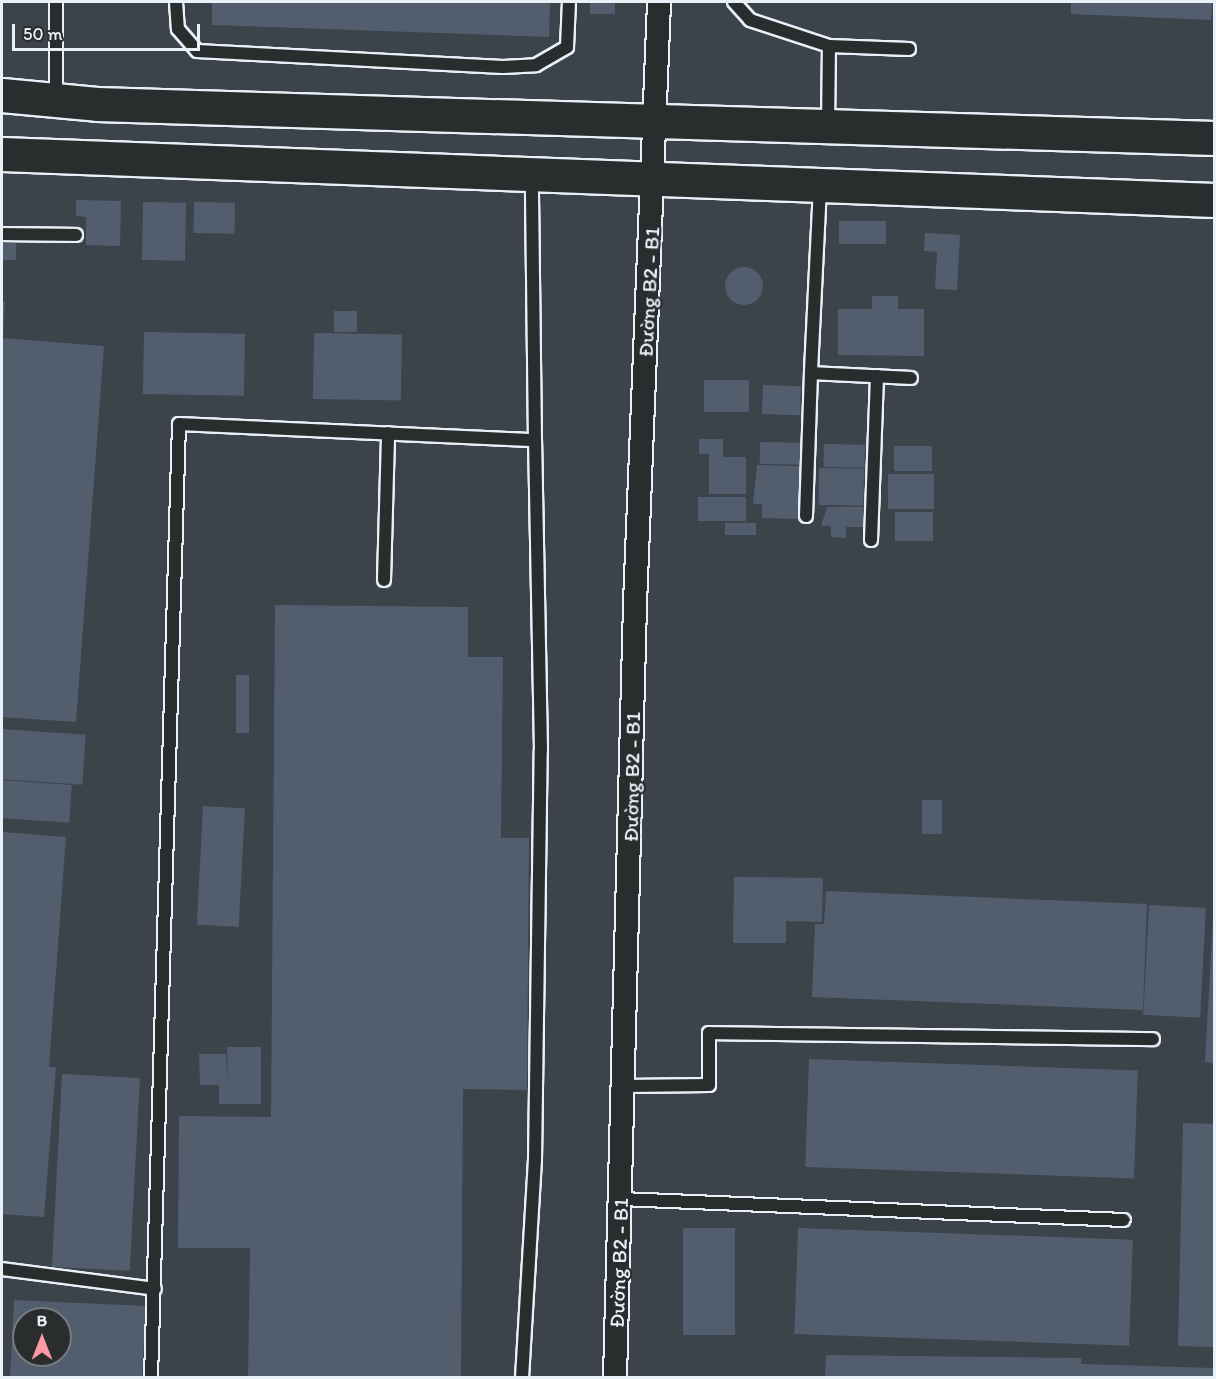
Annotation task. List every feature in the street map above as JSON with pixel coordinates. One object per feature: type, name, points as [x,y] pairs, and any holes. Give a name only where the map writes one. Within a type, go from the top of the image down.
[{"type":"street","name":"Đường B2 - B1","points":[[615,1377],[625,1086],[635,603],[655,177],[659,2]]},
{"type":"street","points":[[2,95],[655,122],[1215,138]]},
{"type":"street","points":[[2,154],[1215,200]]},
{"type":"lane","points":[[56,2],[56,99]]},
{"type":"lane","points":[[176,2],[178,29],[198,51],[503,67],[537,65],[567,47],[569,2]]},
{"type":"lane","points":[[734,2],[750,20],[829,46],[909,49]]},
{"type":"lane","points":[[828,127],[829,46]]},
{"type":"lane","points":[[522,1377],[535,1160],[541,750],[532,175]]},
{"type":"lane","points":[[806,516],[820,186]]},
{"type":"lane","points":[[2,234],[76,235]]},
{"type":"lane","points":[[811,373],[910,378]]},
{"type":"lane","points":[[871,540],[877,376]]},
{"type":"lane","points":[[151,1377],[179,424],[535,440]]},
{"type":"lane","points":[[384,580],[388,433]]},
{"type":"lane","points":[[625,1086],[709,1085],[709,1033],[1153,1039]]},
{"type":"lane","points":[[621,1198],[1124,1220]]},
{"type":"lane","points":[[2,1269],[155,1289]]},
{"type":"shaded area","points":[[2,2],[1214,2],[1214,1377],[2,1378]]},
{"type":"building","points":[[212,2],[550,2],[549,37],[212,25]]},
{"type":"building","points":[[590,2],[615,2],[615,14],[590,14]]},
{"type":"building","points":[[1071,2],[1212,2],[1211,20],[1071,14]]},
{"type":"building","points":[[76,200],[121,201],[120,246],[86,245],[86,217],[76,216]]},
{"type":"building","points":[[143,202],[186,203],[185,261],[142,260]]},
{"type":"building","points":[[194,202],[235,203],[234,234],[193,233]]},
{"type":"building","points":[[839,221],[886,221],[886,244],[839,244]]},
{"type":"building","points":[[925,233],[960,235],[957,290],[935,289],[937,252],[924,251]]},
{"type":"building","points":[[2,243],[16,243],[16,260],[2,260]]},
{"type":"building","points":[[744,267],[758,272],[763,286],[758,300],[744,305],[730,300],[725,286],[730,272]]},
{"type":"building","points":[[872,296],[898,296],[898,309],[924,309],[924,356],[838,355],[838,309],[872,309]]},
{"type":"building","points":[[2,302],[5,302],[3,336],[2,336]]},
{"type":"building","points":[[334,311],[357,311],[357,332],[334,332]]},
{"type":"building","points":[[144,332],[245,334],[244,396],[143,394]]},
{"type":"building","points":[[314,333],[402,335],[401,401],[313,399]]},
{"type":"building","points":[[2,338],[104,346],[76,722],[2,717]]},
{"type":"building","points":[[704,380],[749,380],[749,412],[704,412]]},
{"type":"building","points":[[763,385],[801,386],[800,415],[762,414]]},
{"type":"building","points":[[699,439],[723,439],[723,457],[746,457],[746,494],[709,494],[709,454],[699,454]]},
{"type":"building","points":[[760,442],[801,443],[801,465],[760,464]]},
{"type":"building","points":[[824,444],[865,445],[865,468],[824,467]]},
{"type":"building","points":[[894,446],[932,446],[932,471],[894,471]]},
{"type":"building","points":[[757,465],[800,466],[800,519],[762,518],[762,504],[753,504]]},
{"type":"building","points":[[819,468],[864,469],[863,506],[818,505]]},
{"type":"building","points":[[888,474],[934,474],[934,509],[888,509]]},
{"type":"building","points":[[698,497],[746,497],[746,521],[698,521]]},
{"type":"building","points":[[827,507],[864,507],[863,527],[846,527],[846,538],[831,537],[831,526],[821,526]]},
{"type":"building","points":[[895,512],[933,512],[933,541],[895,541]]},
{"type":"building","points":[[725,523],[756,523],[756,535],[725,535]]},
{"type":"building","points":[[275,605],[468,607],[468,657],[503,657],[501,838],[529,838],[527,1090],[463,1089],[461,1378],[248,1378],[250,1248],[178,1248],[179,1116],[271,1117]]},
{"type":"building","points":[[236,675],[249,675],[249,733],[236,733]]},
{"type":"building","points":[[2,729],[86,735],[82,785],[2,779]]},
{"type":"building","points":[[2,780],[72,785],[69,823],[2,818]]},
{"type":"building","points":[[922,800],[942,800],[942,834],[922,834]]},
{"type":"building","points":[[203,806],[245,808],[239,927],[197,925]]},
{"type":"building","points":[[2,832],[66,837],[49,1067],[56,1067],[44,1217],[2,1214]]},
{"type":"building","points":[[734,877],[823,878],[822,922],[786,921],[786,943],[733,943]]},
{"type":"building","points":[[826,891],[1147,904],[1143,1010],[812,997],[815,924],[824,924]]},
{"type":"building","points":[[1149,905],[1206,908],[1200,1018],[1143,1015]]},
{"type":"building","points":[[1214,920],[1214,1063],[1205,1062]]},
{"type":"building","points":[[227,1047],[261,1047],[261,1104],[219,1104],[219,1085],[200,1085],[199,1054],[226,1054],[228,1086]]},
{"type":"building","points":[[809,1059],[1138,1070],[1134,1178],[805,1167]]},
{"type":"building","points":[[62,1074],[140,1078],[130,1271],[52,1267]]},
{"type":"building","points":[[1183,1123],[1214,1124],[1214,1347],[1178,1346]]},
{"type":"building","points":[[683,1228],[735,1228],[735,1335],[683,1335]]},
{"type":"building","points":[[798,1228],[1133,1240],[1129,1346],[794,1334]]},
{"type":"building","points":[[14,1300],[146,1306],[142,1378],[10,1378],[12,1339],[12,1367],[72,1367],[72,1307],[14,1307]]},
{"type":"building","points":[[826,1355],[1081,1358],[1081,1364],[1214,1368],[1214,1378],[825,1378]]}]
